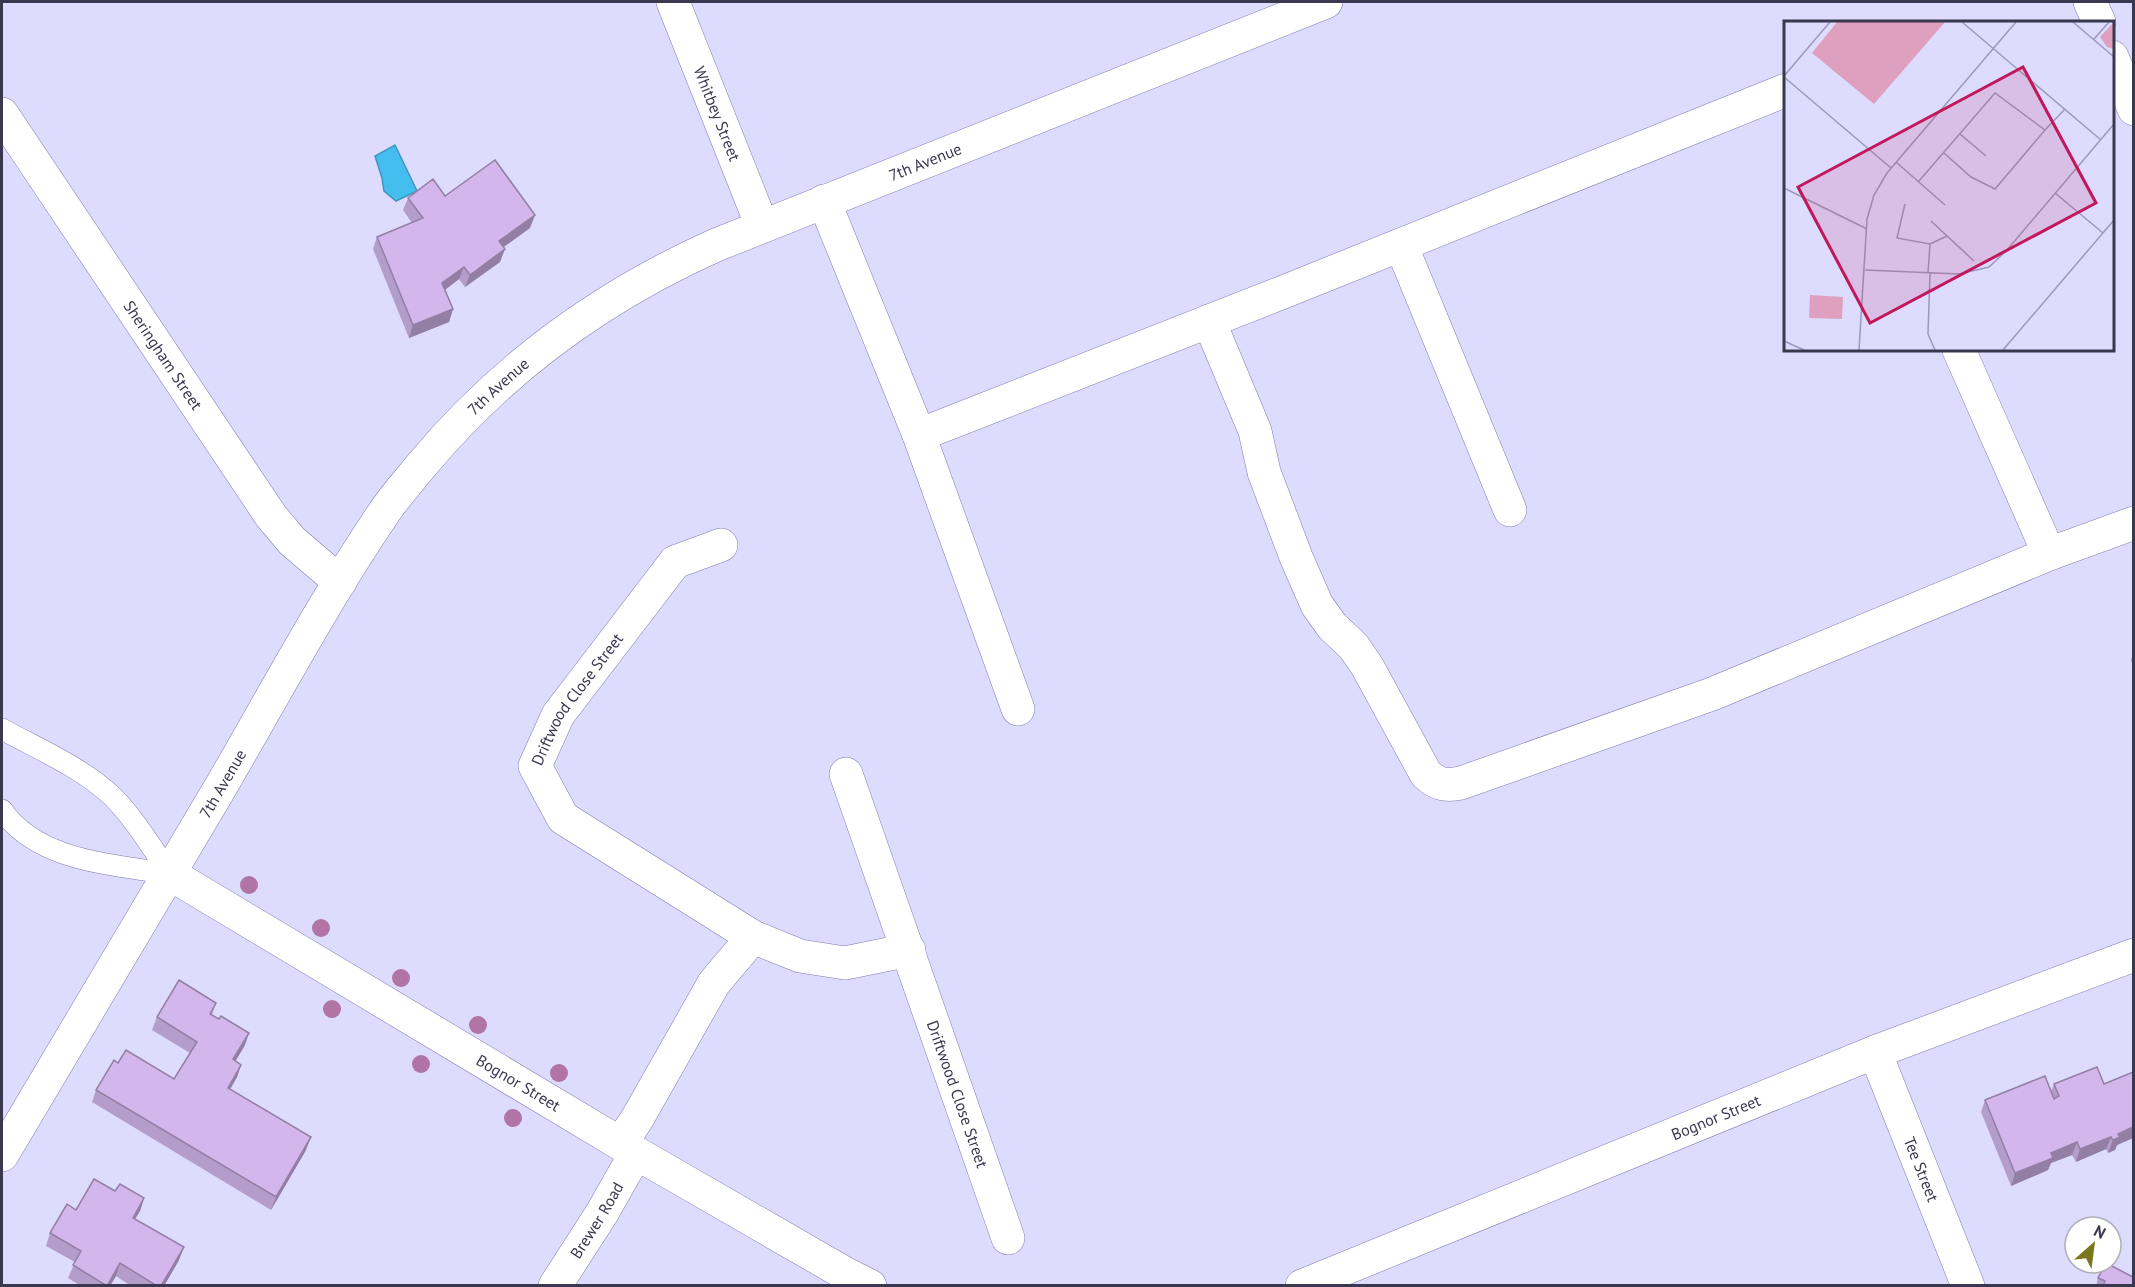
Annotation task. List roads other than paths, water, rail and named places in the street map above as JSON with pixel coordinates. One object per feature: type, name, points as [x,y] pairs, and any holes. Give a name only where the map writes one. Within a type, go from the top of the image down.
[{"type":"street","name":"Whitbey Street","points":[[673,2],[762,226]]},
{"type":"street","name":"7th Avenue","points":[[2,1155],[171,874],[340,582],[384,512],[456,426],[530,356],[591,312],[646,279],[696,254],[1326,2]]},
{"type":"street","points":[[2090,2],[2099,21]]},
{"type":"street","points":[[2114,62],[2133,110]]},
{"type":"street","points":[[919,435],[1784,90]]},
{"type":"street","name":"Sheringham Street","points":[[2,114],[271,516],[292,541],[340,582]]},
{"type":"street","points":[[824,201],[919,435],[1018,709]]},
{"type":"street","points":[[1401,244],[1510,510]]},
{"type":"street","points":[[1209,321],[1255,431],[1264,472],[1317,605],[1332,626],[1354,647],[1367,666],[1426,774],[1435,782],[1447,786],[1712,694],[2049,554],[2133,523]]},
{"type":"street","points":[[1959,351],[2049,554]]},
{"type":"street","name":"Driftwood Close Street","points":[[721,545],[675,562],[558,715],[535,766],[563,818],[753,937],[800,956],[845,963],[909,950]]},
{"type":"street","name":"Driftwood Close Street","points":[[846,774],[1008,1238]]},
{"type":"street","name":"Bognor Street","points":[[171,874],[628,1148],[870,1286]]},
{"type":"street","points":[[628,1148],[637,1119],[714,983],[753,937]]},
{"type":"street","name":"Bognor Street","points":[[1302,1286],[1875,1052],[2133,955]]},
{"type":"street","name":"Tee Street","points":[[1875,1052],[1968,1286]]},
{"type":"street","name":"Brewer Road","points":[[555,1286],[602,1213],[628,1148]]},
{"type":"lane","points":[[2,729],[75,769],[112,796],[132,819],[171,874]]},
{"type":"lane","points":[[2,810],[29,838],[63,854],[171,874]]},
{"type":"water","points":[[395,145],[417,191],[396,201],[384,191],[375,156]]}]
